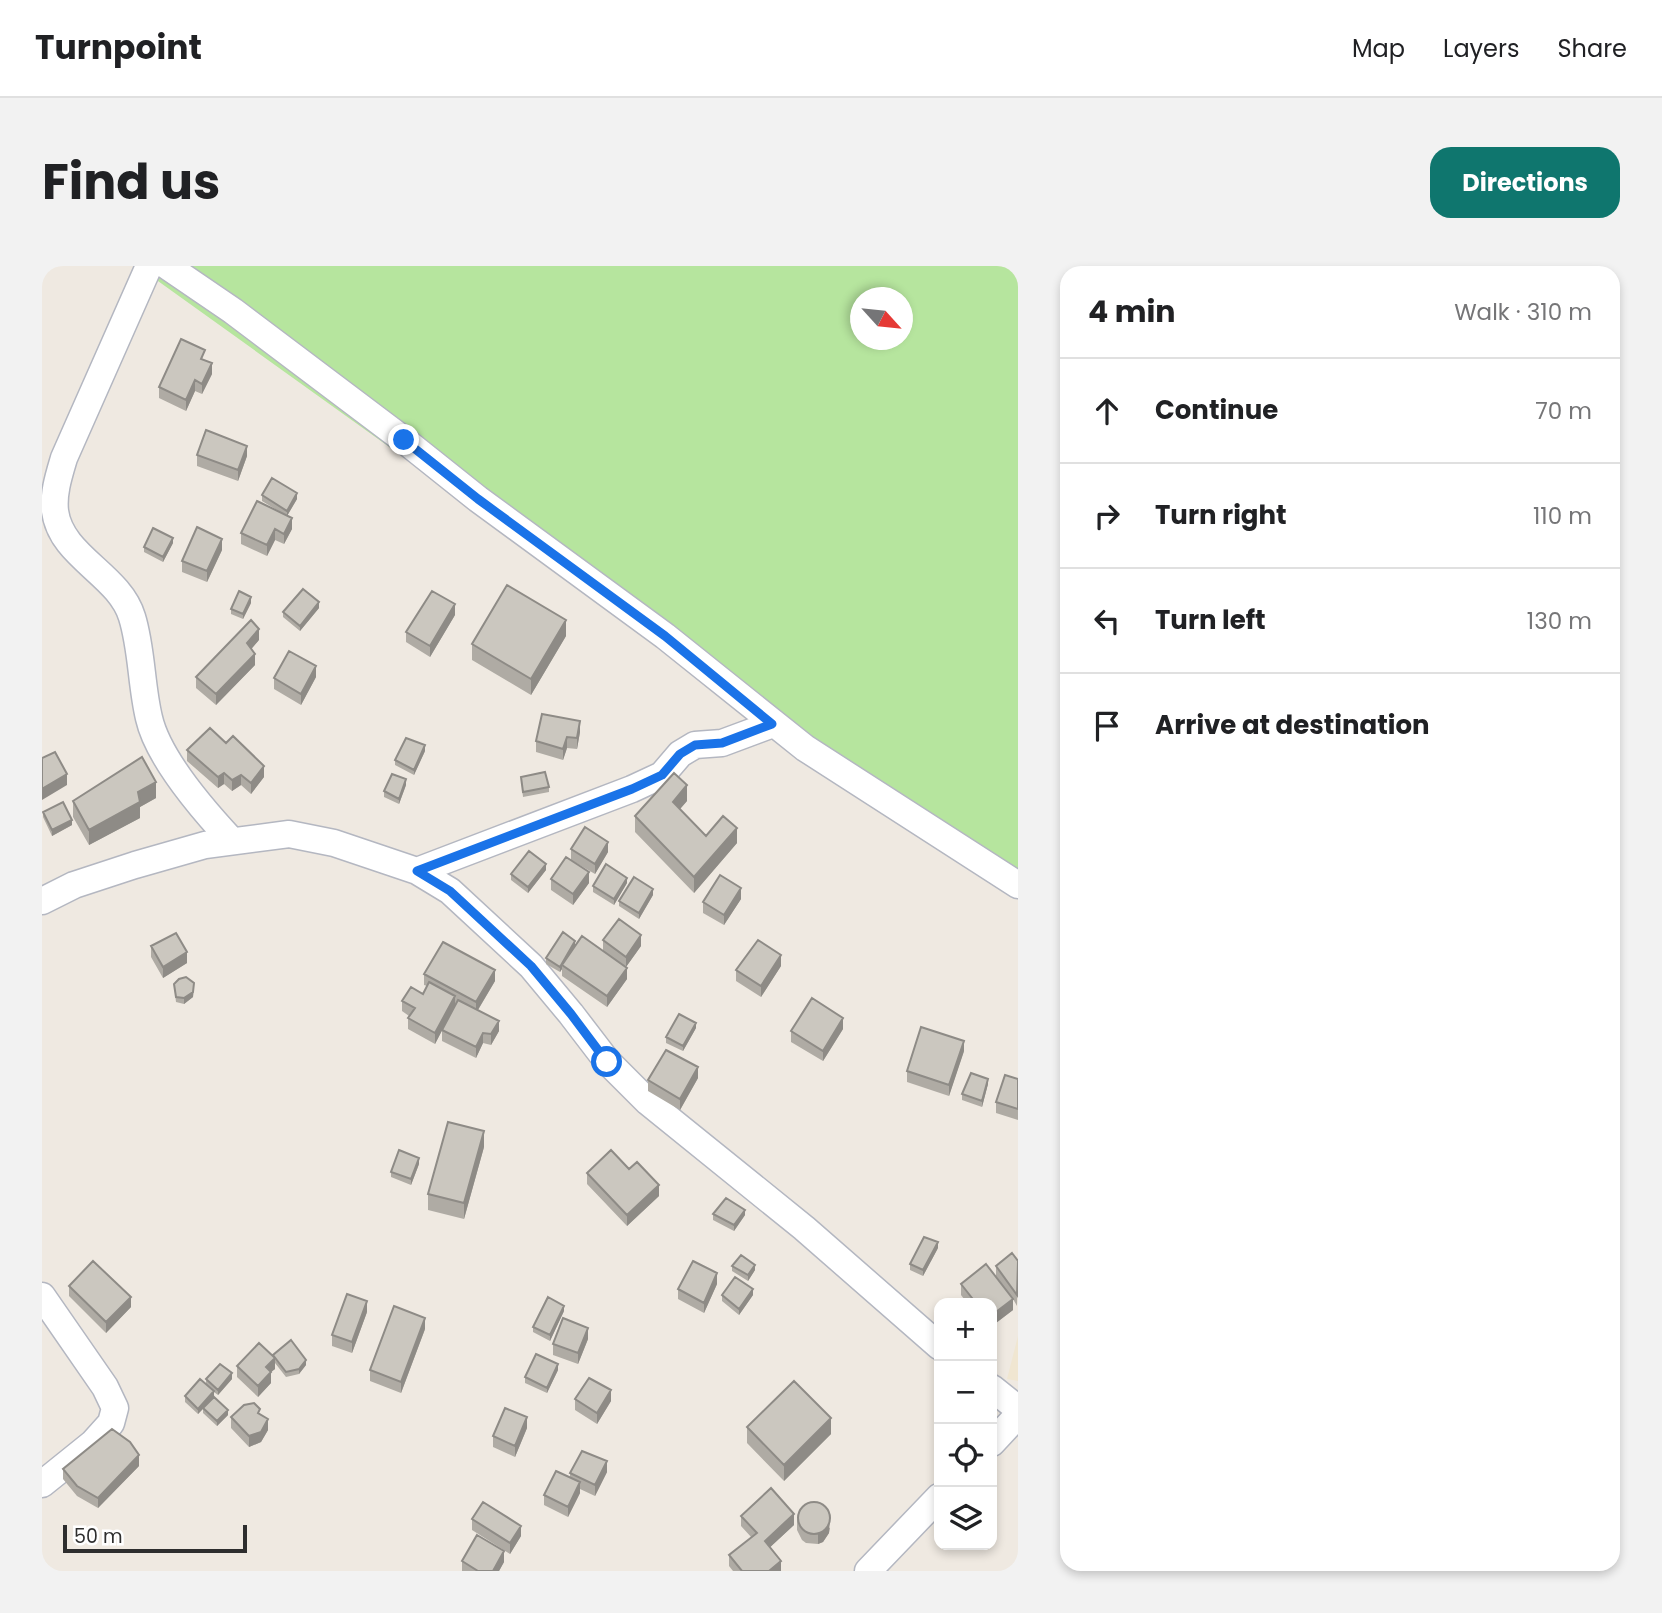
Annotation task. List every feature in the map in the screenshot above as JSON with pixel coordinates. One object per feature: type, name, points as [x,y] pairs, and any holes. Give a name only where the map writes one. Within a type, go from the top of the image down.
[{"type":"street","points":[[149,266],[64,458],[55,491],[55,512],[64,536],[112,583],[124,600],[132,617],[149,720],[182,780],[204,811],[232,841]]},
{"type":"street","points":[[167,266],[233,311],[478,499],[665,636],[772,724],[1018,885]]},
{"type":"street","points":[[417,871],[632,789],[662,775],[680,754],[695,745],[722,743],[772,724]]},
{"type":"street","points":[[42,901],[74,885],[205,845],[289,834],[334,843],[417,871],[450,891],[531,966],[607,1062],[648,1102],[804,1228],[934,1342]]},
{"type":"street","points":[[42,1296],[105,1387],[115,1408],[111,1423],[93,1443],[42,1483]]},
{"type":"street","points":[[997,1392],[1018,1409]]},
{"type":"street","points":[[997,1438],[1018,1415]]},
{"type":"street","points":[[868,1571],[934,1502]]},
{"type":"shaded area","points":[[1018,1336],[1018,1381],[1007,1379]]},
{"type":"green space","points":[[137,266],[1018,266],[1018,891],[459,497]]},
{"type":"building","points":[[181,339],[205,350],[201,359],[212,363],[202,384],[195,380],[186,400],[159,387]]},
{"type":"building","points":[[206,430],[247,446],[238,470],[197,455]]},
{"type":"building","points":[[272,478],[297,493],[287,511],[262,495]]},
{"type":"building","points":[[257,501],[292,518],[284,534],[275,529],[267,545],[241,533]]},
{"type":"building","points":[[197,527],[222,539],[207,571],[182,561]]},
{"type":"building","points":[[153,528],[173,538],[163,557],[144,547]]},
{"type":"building","points":[[507,585],[566,620],[531,679],[472,644]]},
{"type":"building","points":[[303,589],[319,602],[300,626],[283,612]]},
{"type":"building","points":[[239,591],[251,597],[243,614],[231,609]]},
{"type":"building","points":[[432,591],[455,604],[430,646],[406,632]]},
{"type":"building","points":[[251,620],[259,629],[247,643],[255,654],[216,694],[196,677]]},
{"type":"building","points":[[289,651],[316,666],[301,694],[274,678]]},
{"type":"building","points":[[542,714],[580,721],[577,738],[567,737],[563,749],[536,741]]},
{"type":"building","points":[[210,728],[226,743],[233,736],[264,766],[251,783],[241,775],[232,780],[224,773],[218,777],[187,750]]},
{"type":"building","points":[[406,738],[425,745],[414,770],[395,760]]},
{"type":"building","points":[[55,752],[67,774],[42,789],[42,758]]},
{"type":"building","points":[[142,757],[156,782],[138,792],[140,802],[89,830],[73,801]]},
{"type":"building","points":[[545,772],[549,787],[523,792],[521,777]]},
{"type":"building","points":[[674,773],[687,785],[673,802],[706,836],[723,816],[737,828],[694,877],[635,816]]},
{"type":"building","points":[[392,774],[406,779],[399,799],[384,791]]},
{"type":"building","points":[[63,802],[72,820],[52,830],[43,812]]},
{"type":"building","points":[[585,827],[608,842],[595,864],[571,849]]},
{"type":"building","points":[[529,851],[546,864],[528,887],[511,874]]},
{"type":"building","points":[[566,857],[589,872],[573,894],[551,879]]},
{"type":"building","points":[[606,864],[627,878],[614,899],[593,886]]},
{"type":"building","points":[[720,875],[741,888],[724,915],[703,902]]},
{"type":"building","points":[[634,877],[653,889],[639,913],[619,901]]},
{"type":"building","points":[[619,919],[641,935],[626,957],[603,940]]},
{"type":"building","points":[[563,932],[575,941],[560,967],[546,958]]},
{"type":"building","points":[[176,933],[187,952],[163,967],[151,946]]},
{"type":"building","points":[[582,936],[627,968],[607,996],[562,965]]},
{"type":"building","points":[[758,940],[781,955],[761,986],[736,970]]},
{"type":"building","points":[[443,942],[495,970],[476,1002],[424,974]]},
{"type":"building","points":[[186,977],[194,983],[193,992],[184,998],[176,997],[174,984]]},
{"type":"building","points":[[429,982],[455,996],[435,1033],[408,1018],[415,1008],[402,1001],[411,987],[423,994]]},
{"type":"building","points":[[812,998],[843,1018],[823,1051],[791,1031]]},
{"type":"building","points":[[458,1000],[499,1021],[491,1034],[483,1033],[476,1047],[442,1030]]},
{"type":"building","points":[[679,1014],[696,1023],[683,1046],[666,1037]]},
{"type":"building","points":[[921,1027],[964,1041],[949,1085],[907,1071]]},
{"type":"building","points":[[666,1050],[698,1067],[680,1099],[648,1080]]},
{"type":"building","points":[[971,1073],[988,1079],[982,1101],[962,1094]]},
{"type":"building","points":[[1005,1075],[1018,1079],[1018,1109],[996,1102]]},
{"type":"building","points":[[448,1122],[484,1131],[464,1203],[428,1194]]},
{"type":"building","points":[[399,1150],[419,1158],[411,1179],[391,1172]]},
{"type":"building","points":[[611,1150],[629,1169],[637,1162],[659,1185],[627,1215],[587,1173]]},
{"type":"building","points":[[726,1198],[745,1210],[734,1225],[713,1214]]},
{"type":"building","points":[[924,1237],[938,1242],[923,1270],[910,1264]]},
{"type":"building","points":[[1012,1253],[1018,1261],[1017,1295],[996,1266]]},
{"type":"building","points":[[741,1255],[755,1265],[748,1275],[732,1266]]},
{"type":"building","points":[[93,1261],[131,1297],[106,1322],[69,1286]]},
{"type":"building","points":[[693,1261],[717,1273],[704,1303],[678,1289]]},
{"type":"building","points":[[986,1264],[1013,1299],[997,1311],[997,1298],[972,1298],[961,1284]]},
{"type":"building","points":[[735,1277],[753,1289],[739,1309],[722,1295]]},
{"type":"building","points":[[347,1294],[367,1301],[352,1342],[332,1335]]},
{"type":"building","points":[[548,1297],[564,1306],[550,1335],[533,1327]]},
{"type":"building","points":[[394,1306],[425,1318],[401,1382],[370,1370]]},
{"type":"building","points":[[563,1318],[588,1328],[578,1353],[553,1344]]},
{"type":"building","points":[[291,1340],[306,1360],[299,1369],[286,1372],[273,1355]]},
{"type":"building","points":[[259,1343],[275,1358],[266,1367],[271,1372],[258,1386],[237,1366]]},
{"type":"building","points":[[536,1354],[558,1364],[547,1388],[525,1377]]},
{"type":"building","points":[[220,1364],[232,1373],[218,1390],[206,1379]]},
{"type":"building","points":[[589,1378],[611,1390],[597,1413],[575,1399]]},
{"type":"building","points":[[200,1379],[214,1391],[198,1409],[185,1396]]},
{"type":"building","points":[[794,1381],[831,1418],[784,1465],[747,1427]]},
{"type":"building","points":[[214,1397],[228,1410],[217,1421],[203,1408]]},
{"type":"building","points":[[254,1403],[260,1409],[258,1413],[268,1419],[261,1432],[249,1436],[231,1417],[244,1405]]},
{"type":"building","points":[[505,1408],[527,1417],[515,1446],[493,1436]]},
{"type":"building","points":[[112,1429],[130,1442],[139,1455],[98,1498],[77,1486],[63,1469]]},
{"type":"building","points":[[582,1451],[607,1461],[595,1485],[570,1473]]},
{"type":"building","points":[[556,1471],[580,1482],[568,1507],[544,1495]]},
{"type":"building","points":[[771,1488],[794,1514],[765,1541],[781,1561],[769,1571],[742,1571],[729,1555],[757,1533],[741,1516]]},
{"type":"building","points":[[483,1502],[521,1526],[510,1543],[472,1519]]},
{"type":"building","points":[[814,1502],[825,1507],[830,1518],[825,1529],[814,1534],[803,1529],[798,1518],[803,1507]]},
{"type":"building","points":[[477,1535],[504,1551],[493,1571],[478,1571],[462,1561]]},
{"type":"route","points":[[404,440],[478,499],[665,636],[772,724],[722,743],[695,745],[680,754],[662,775],[632,789],[417,871],[450,891],[531,966],[607,1062]]}]
